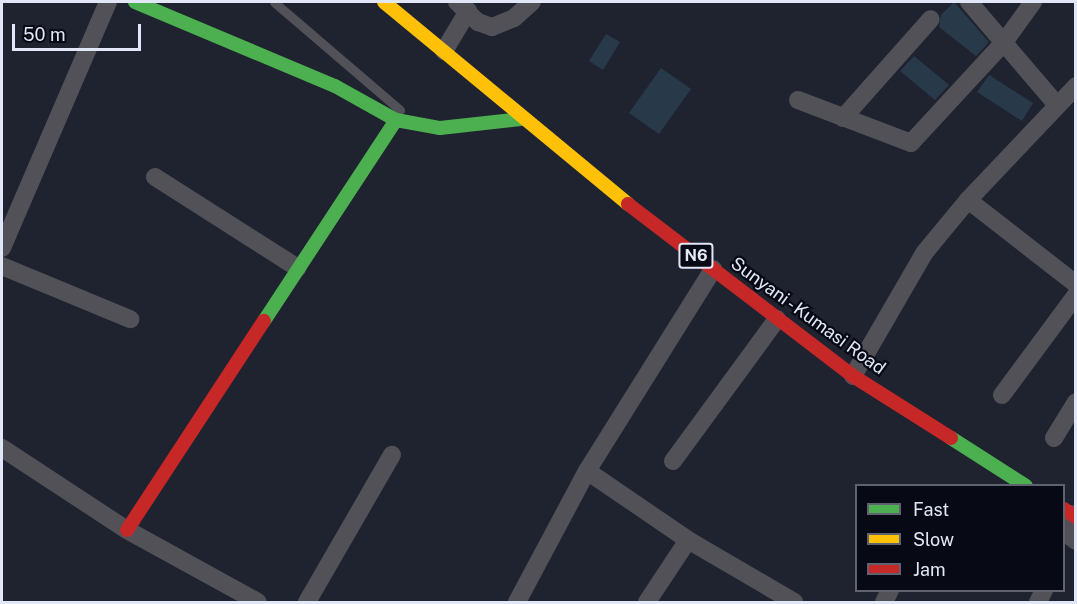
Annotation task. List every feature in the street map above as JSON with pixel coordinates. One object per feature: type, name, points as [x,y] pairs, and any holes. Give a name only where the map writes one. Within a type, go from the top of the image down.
[{"type":"street","points":[[2,248],[108,2]]},
{"type":"street","points":[[140,2],[334,86],[404,120],[441,128],[521,119]]},
{"type":"street","name":"Sunyani - Kumasi Road","points":[[384,2],[521,119],[777,319],[853,376],[1023,484]]},
{"type":"street","points":[[444,51],[463,6],[484,25],[500,26],[532,2]]},
{"type":"street","points":[[969,2],[1005,41],[1056,104]]},
{"type":"street","points":[[798,100],[901,140],[917,140],[1005,41],[1033,2]]},
{"type":"street","points":[[843,117],[931,19]]},
{"type":"street","points":[[853,376],[925,252],[968,200],[1075,86]]},
{"type":"street","points":[[127,530],[298,268],[404,120]]},
{"type":"street","points":[[155,177],[298,268]]},
{"type":"street","points":[[968,200],[1076,284]]},
{"type":"street","points":[[2,266],[130,319]]},
{"type":"street","points":[[517,603],[587,471],[713,269]]},
{"type":"street","points":[[1002,395],[1076,295]]},
{"type":"street","points":[[673,461],[777,319]]},
{"type":"street","points":[[1054,438],[1076,402]]},
{"type":"street","points":[[2,448],[127,530],[258,603]]},
{"type":"street","points":[[307,603],[392,454]]},
{"type":"street","points":[[587,471],[688,540],[794,603]]},
{"type":"street","points":[[1070,513],[1070,543]]},
{"type":"street","points":[[647,603],[688,540]]},
{"type":"lane","points":[[274,2],[404,120]]},
{"type":"building","points":[[954,2],[989,42],[976,56],[939,27],[941,15]]},
{"type":"building","points":[[606,34],[620,42],[603,70],[589,61]]},
{"type":"building","points":[[914,56],[949,85],[935,100],[900,71]]},
{"type":"building","points":[[661,68],[691,89],[659,134],[629,113]]},
{"type":"building","points":[[989,75],[1033,103],[1022,121],[977,92]]},
{"type":"traffic: fast","points":[[135,2],[335,86],[396,120],[440,128],[521,119]]},
{"type":"traffic: fast","points":[[264,321],[396,120]]},
{"type":"traffic: fast","points":[[951,438],[1023,484]]},
{"type":"traffic: slow","points":[[384,2],[628,204]]},
{"type":"traffic: jam","points":[[628,204],[853,376],[951,438]]},
{"type":"traffic: jam","points":[[127,530],[264,321]]},
{"type":"traffic: jam","points":[[1065,510],[1076,517]]}]
